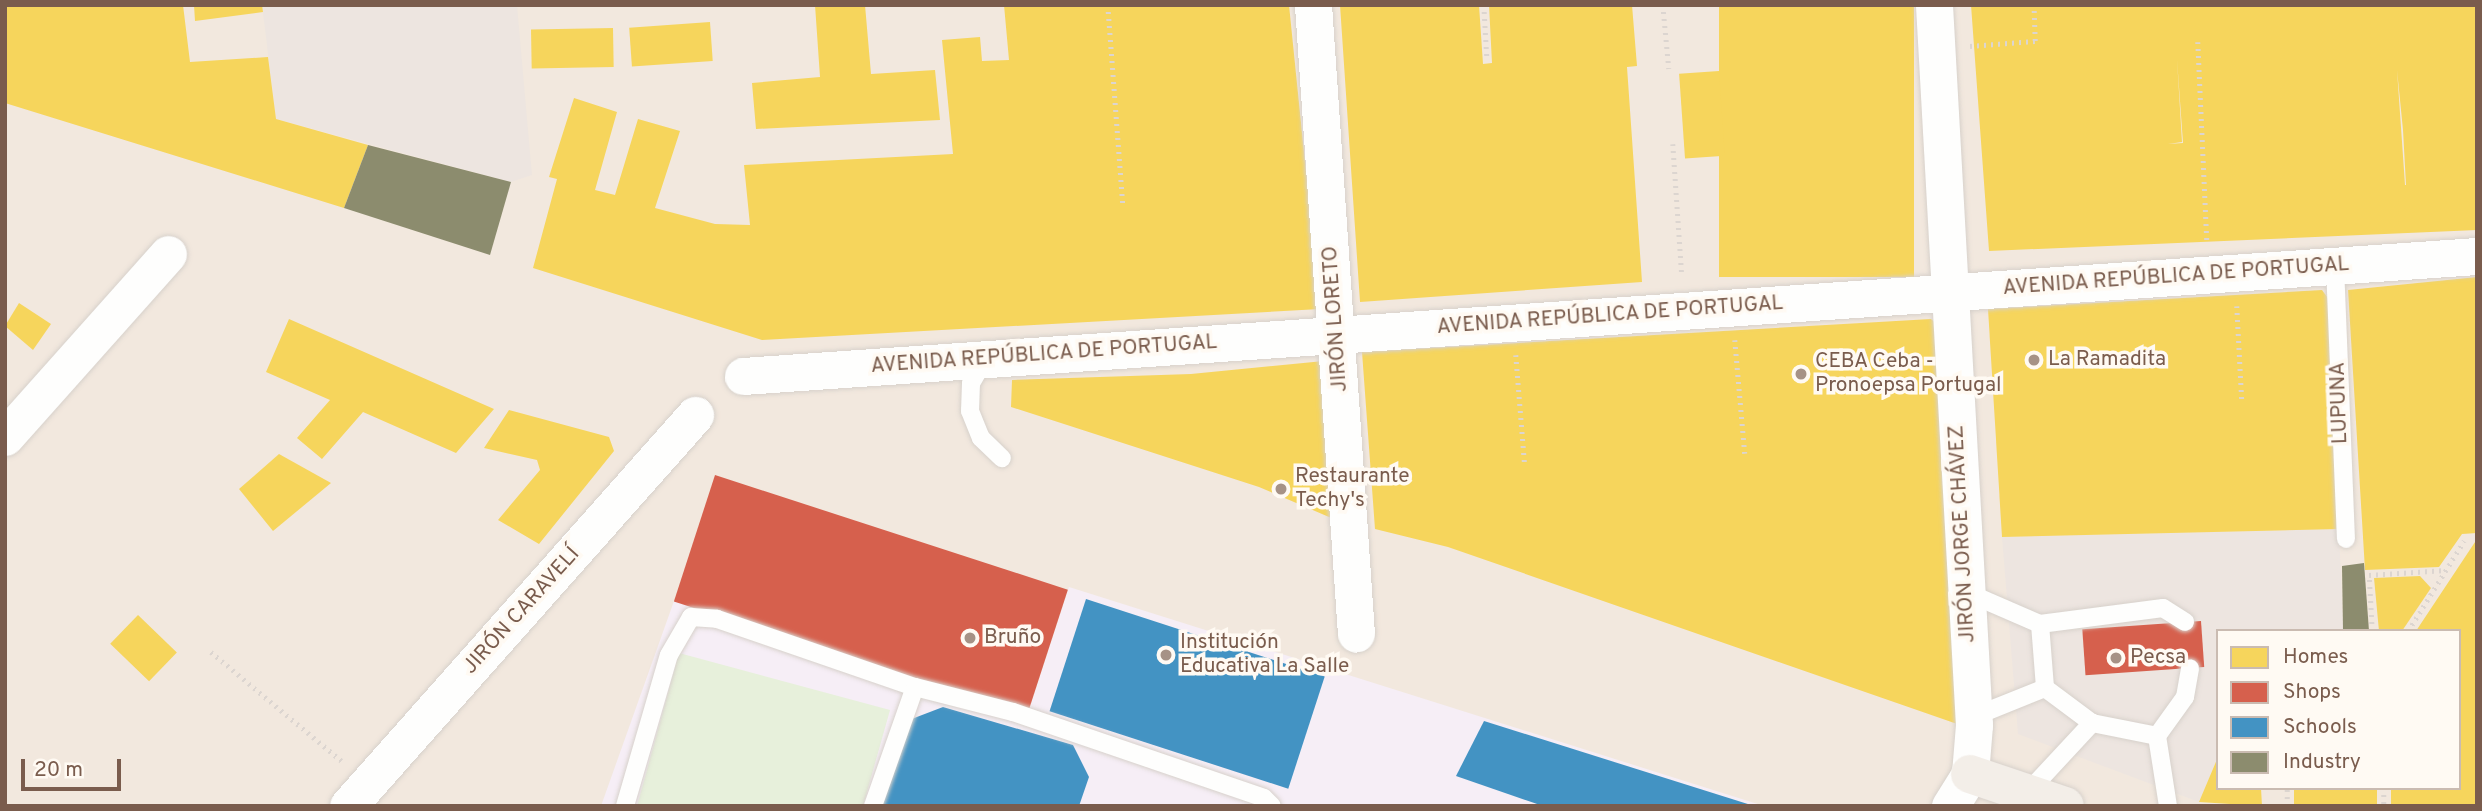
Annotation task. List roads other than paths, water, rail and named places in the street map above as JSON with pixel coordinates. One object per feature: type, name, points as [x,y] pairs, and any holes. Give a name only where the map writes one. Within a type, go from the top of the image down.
[{"type":"main road","points":[[1970,774],[2066,806]]},
{"type":"street","name":"JIRÓN LORETO","points":[[1313,5],[1356,634]]},
{"type":"street","name":"JIRÓN JORGE CHÁVEZ","points":[[1934,5],[1973,717],[1970,774],[1950,806]]},
{"type":"street","points":[[5,437],[168,254]]},
{"type":"street","name":"AVENIDA REPÚBLICA DE PORTUGAL","points":[[743,376],[2477,256]]},
{"type":"street","name":"JIRÓN CARAVELÍ","points":[[358,794],[695,415]]},
{"type":"lane","name":"LUPUNA","points":[[2335,266],[2346,539]]},
{"type":"lane","points":[[985,359],[971,383],[970,411],[981,438],[1002,457]]},
{"type":"lane","points":[[1966,592],[2040,624],[2163,608],[2185,622]]},
{"type":"lane","points":[[625,806],[668,655],[691,617],[717,619],[915,687],[1013,712],[1264,797],[1272,806]]},
{"type":"lane","points":[[2040,624],[2045,688],[2092,723],[2157,736]]},
{"type":"lane","points":[[2168,806],[2157,736],[2185,697],[2190,668]]},
{"type":"lane","points":[[873,806],[915,687]]},
{"type":"lane","points":[[1973,717],[2045,688]]},
{"type":"lane","points":[[2027,793],[2092,723]]},
{"type":"place","name":"La Ramadita","points":[[2034,360]]},
{"type":"place","name":"CEBA Ceba - Pronoepsa Portugal","points":[[1801,374]]},
{"type":"place","name":"Restaurante Techy's","points":[[1281,489]]},
{"type":"place","name":"Bruño","points":[[970,638]]},
{"type":"place","name":"Institución Educativa La Salle","points":[[1166,655]]},
{"type":"place","name":"Pecsa","points":[[2116,658]]}]
